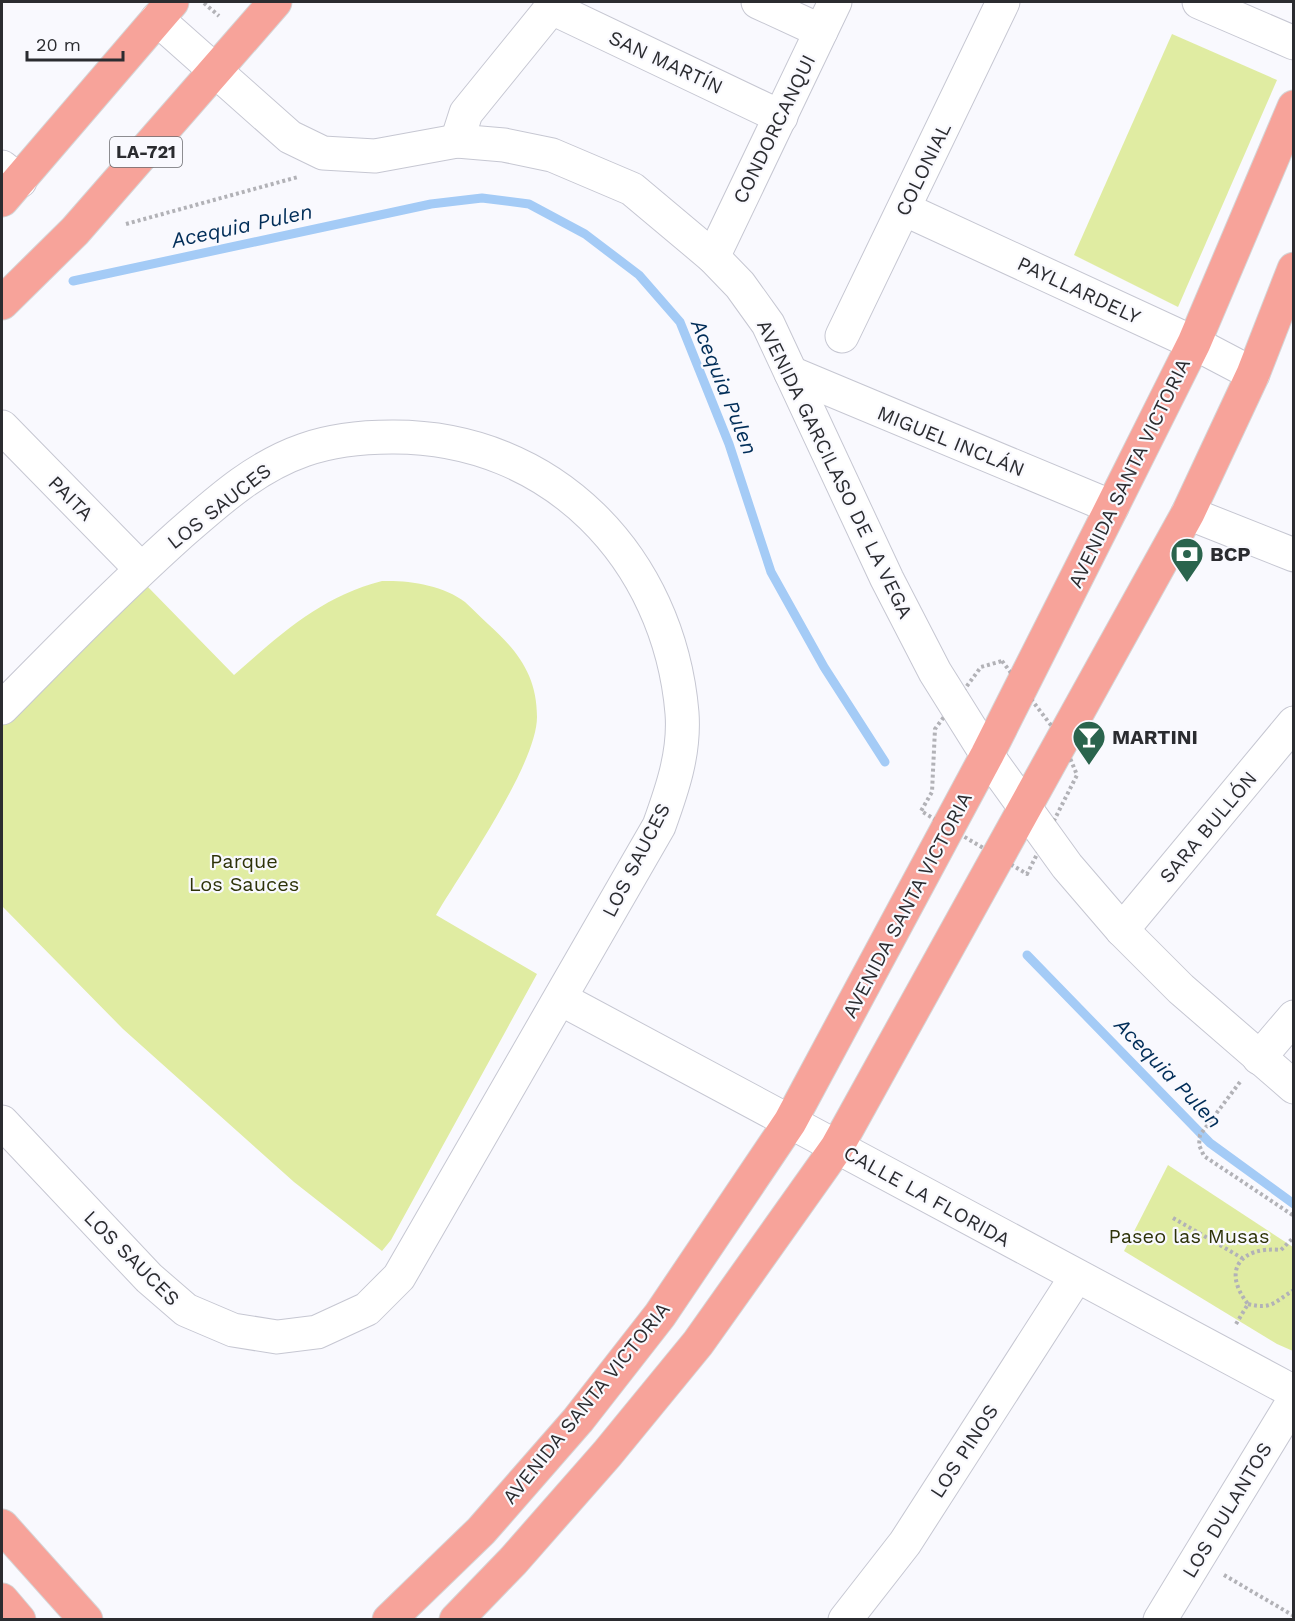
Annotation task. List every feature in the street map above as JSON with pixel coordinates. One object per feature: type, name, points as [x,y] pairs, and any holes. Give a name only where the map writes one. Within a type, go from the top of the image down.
[{"type":"main road","name":"LA-721","points":[[2,303],[75,231],[275,2]]},
{"type":"main road","points":[[8,183],[164,10]]},
{"type":"main road","name":"AVENIDA SANTA VICTORIA","points":[[389,1620],[481,1531],[578,1420],[660,1316],[790,1122],[987,755],[1194,343],[1293,107]]},
{"type":"main road","points":[[456,1620],[513,1561],[576,1490],[698,1343],[837,1147],[1188,513],[1253,374],[1293,269]]},
{"type":"main road","points":[[2,1526],[86,1620]]},
{"type":"main road","points":[[2,1600],[18,1620]]},
{"type":"street","points":[[759,2],[821,31]]},
{"type":"street","name":"CONDORCANQUI","points":[[713,257],[835,2]]},
{"type":"street","name":"COLONIAL","points":[[842,336],[1003,2]]},
{"type":"street","points":[[1199,2],[1293,43]]},
{"type":"street","points":[[457,141],[466,113],[553,4]]},
{"type":"street","name":"SAN MARTÍN","points":[[553,4],[781,117]]},
{"type":"street","name":"AVENIDA GARCILASO DE LA VEGA","points":[[164,10],[216,71],[290,137],[323,153],[375,156],[457,141],[504,145],[552,155],[632,189],[713,257],[740,285],[768,324],[892,589],[934,672],[987,755],[1067,866],[1122,930],[1181,989],[1293,1087]]},
{"type":"street","name":"PAYLLARDELY","points":[[904,209],[1194,343],[1253,374]]},
{"type":"street","name":"MIGUEL INCLÁN","points":[[791,373],[1112,507]]},
{"type":"street","name":"PAITA","points":[[2,427],[141,569]]},
{"type":"street","name":"LOS SAUCES","points":[[2,708],[141,569],[263,467],[306,449],[359,437],[424,437],[489,452],[552,483],[605,528],[648,588],[672,650],[682,716],[677,774],[659,826],[399,1277],[368,1309],[317,1332],[277,1337],[244,1332],[186,1310],[149,1278],[2,1122]]},
{"type":"street","points":[[1188,513],[1293,555]]},
{"type":"street","name":"SARA BULLÓN","points":[[1122,930],[1293,723]]},
{"type":"street","name":"CALLE LA FLORIDA","points":[[561,999],[1293,1392]]},
{"type":"street","points":[[1259,1058],[1293,1017]]},
{"type":"street","name":"LOS PINOS","points":[[845,1620],[905,1543],[1076,1277]]},
{"type":"street","name":"LOS DULANTOS","points":[[1160,1620],[1293,1400]]},
{"type":"path","points":[[75,231],[126,224],[307,175]]},
{"type":"path","points":[[1259,1058],[1209,1121],[1200,1135],[1199,1145],[1204,1156],[1293,1216]]},
{"type":"path","points":[[1173,1218],[1242,1258]]},
{"type":"path","points":[[1293,1237],[1281,1250],[1266,1248],[1242,1258],[1235,1270],[1236,1284],[1248,1304],[1262,1308],[1275,1304],[1293,1290]]},
{"type":"path","points":[[1220,1353],[1248,1304]]},
{"type":"path","points":[[1198,1560],[1293,1616]]},
{"type":"green space","points":[[1172,34],[1277,80],[1178,307],[1074,255]]},
{"type":"green space","name":"Parque Los Sauces","points":[[382,581],[403,581],[425,585],[456,596],[508,644],[529,676],[536,702],[537,717],[534,737],[525,762],[496,817],[436,915],[537,974],[391,1240],[382,1251],[294,1182],[123,1029],[2,906],[2,724],[147,586],[234,675],[285,631],[320,607],[360,588]]},
{"type":"green space","name":"Paseo las Musas","points":[[1168,1165],[1293,1247],[1293,1351],[1277,1344],[1124,1251]]},
{"type":"waterway","name":"Acequia Pulen","points":[[73,281],[431,204],[482,198],[529,204],[585,234],[639,275],[680,322],[729,444],[771,572],[824,667],[885,762]]},
{"type":"waterway","name":"Acequia Pulen","points":[[1027,955],[1210,1143],[1294,1204]]},
{"type":"place","name":"BCP","points":[[1187,583]]},
{"type":"place","name":"MARTINI","points":[[1089,766]]}]
